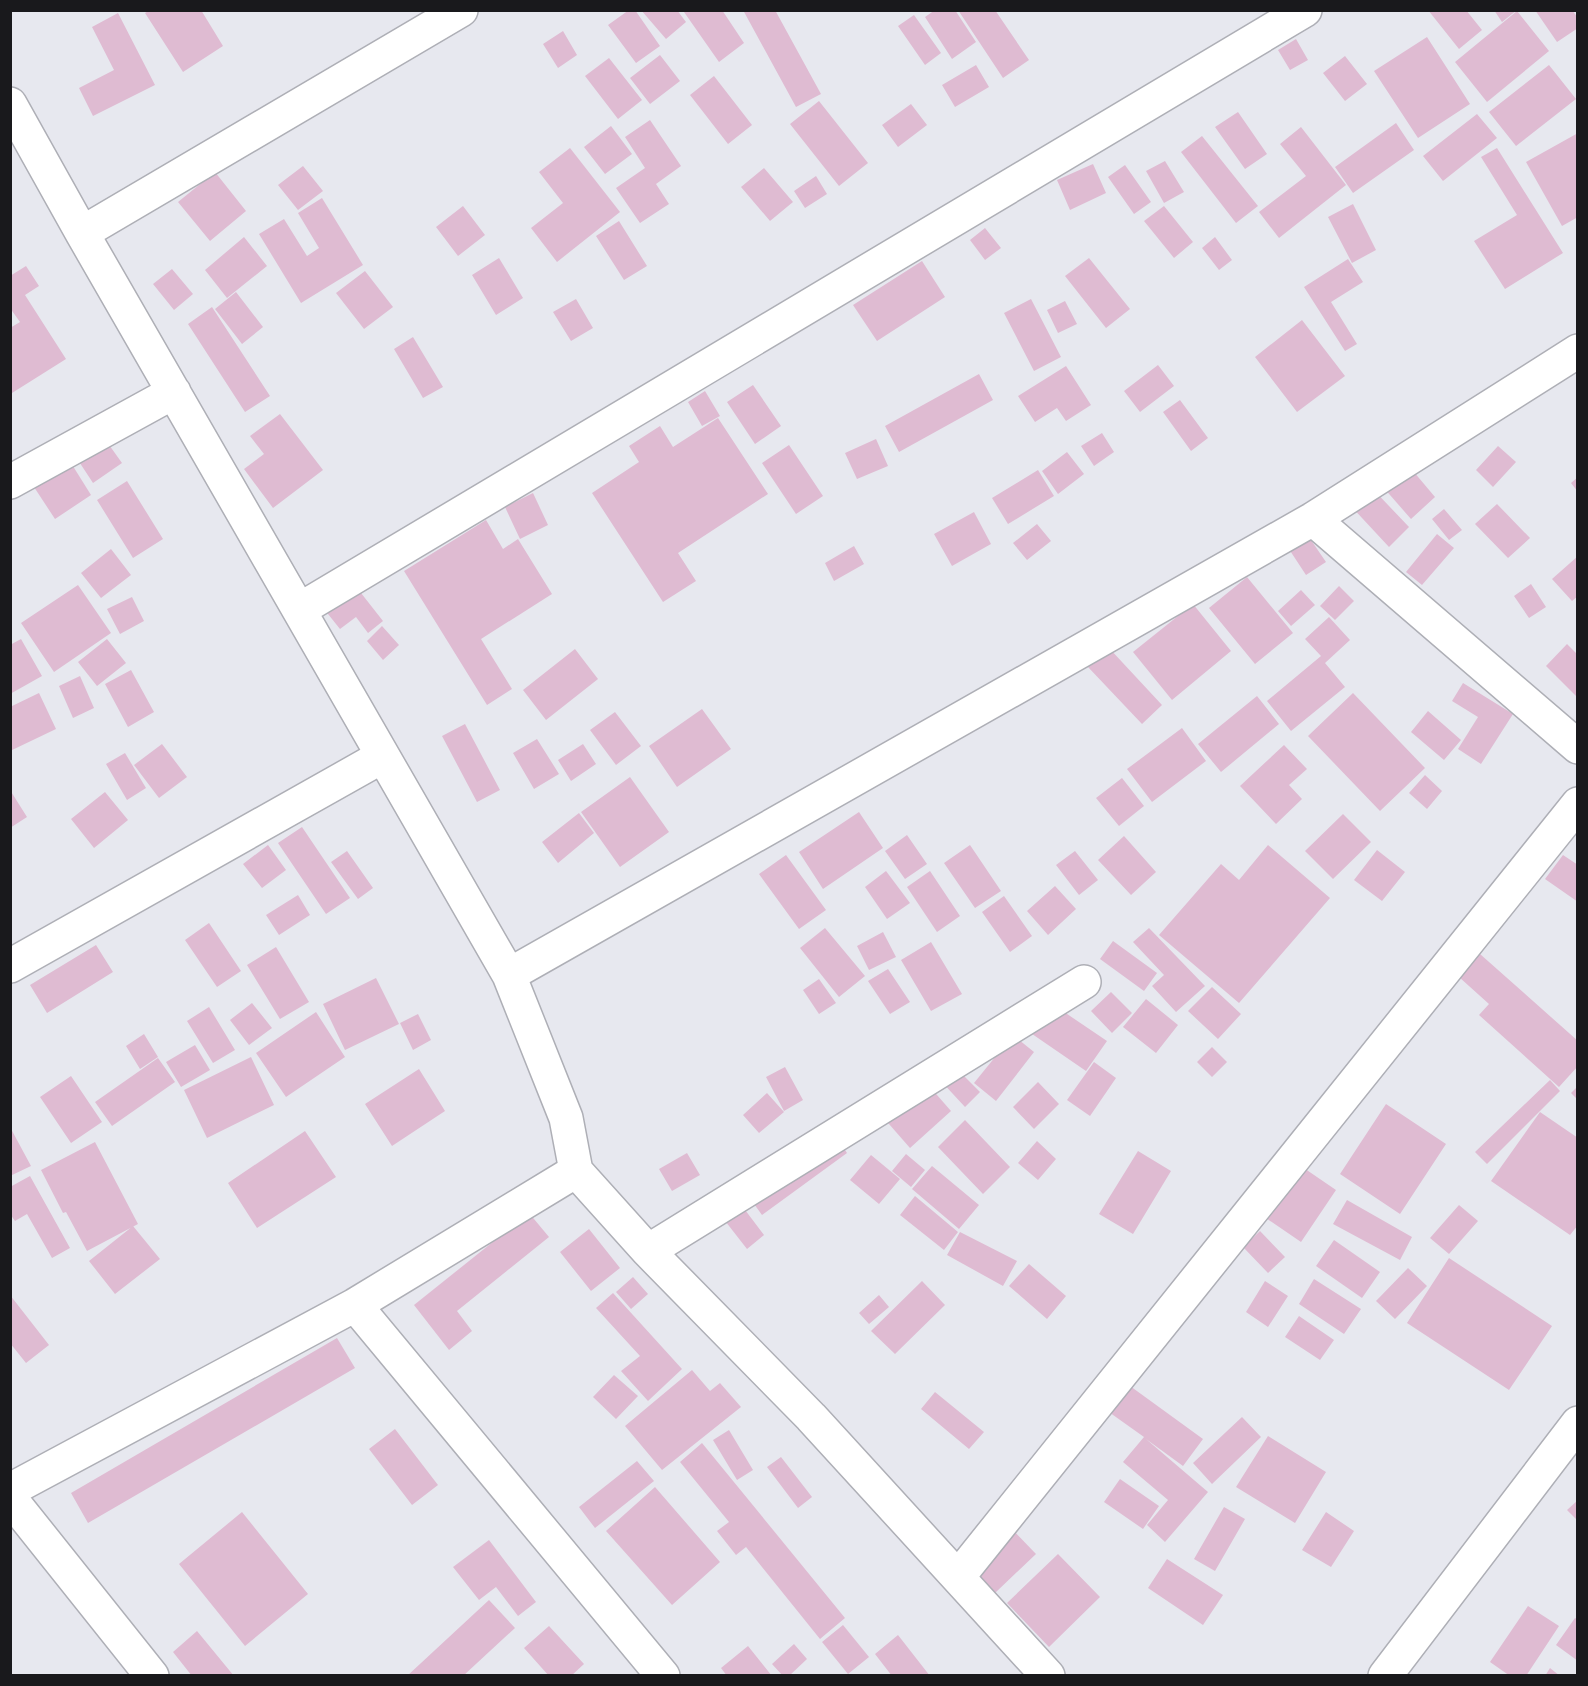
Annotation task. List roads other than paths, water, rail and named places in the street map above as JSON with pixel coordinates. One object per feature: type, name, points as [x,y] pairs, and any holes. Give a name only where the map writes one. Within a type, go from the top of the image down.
[{"type":"street","points":[[82,233],[461,10]]},
{"type":"street","points":[[299,610],[1305,10]]},
{"type":"street","points":[[10,104],[508,975],[566,1118],[576,1171],[648,1251],[811,1417],[1048,1676]]},
{"type":"street","points":[[508,975],[1313,519],[1578,351]]},
{"type":"street","points":[[10,482],[174,392]]},
{"type":"street","points":[[1313,519],[1578,747]]},
{"type":"street","points":[[10,966],[383,756]]},
{"type":"street","points":[[958,1577],[1578,804]]},
{"type":"street","points":[[648,1251],[1084,982]]},
{"type":"street","points":[[10,1490],[355,1305],[576,1171]]},
{"type":"street","points":[[355,1305],[663,1676]]},
{"type":"street","points":[[1385,1676],[1578,1424]]},
{"type":"street","points":[[10,1498],[153,1676]]}]
